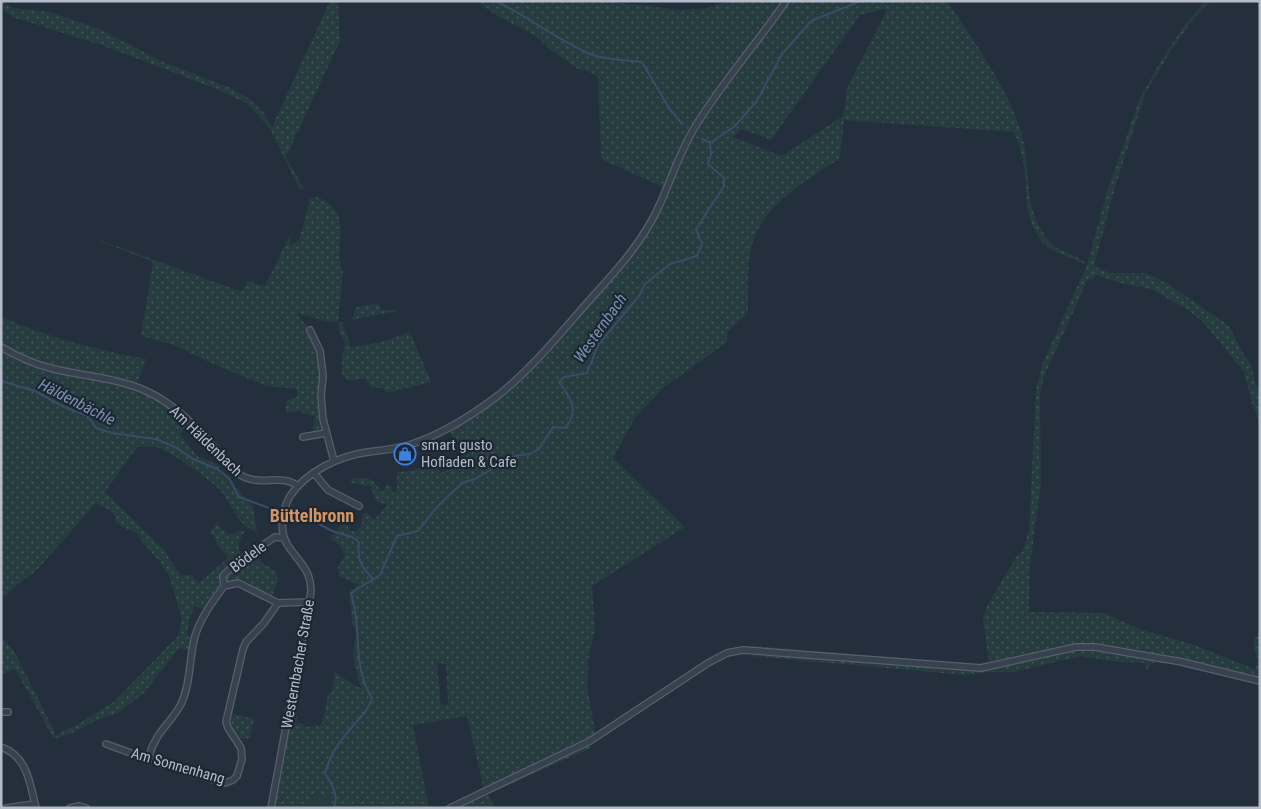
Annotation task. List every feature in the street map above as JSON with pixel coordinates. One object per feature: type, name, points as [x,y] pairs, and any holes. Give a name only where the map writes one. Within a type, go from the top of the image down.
[{"type":"street","points":[[284,538],[282,522],[286,505],[298,486],[314,473],[334,461],[353,454],[411,444],[457,422],[499,394],[549,348],[630,254],[654,216],[677,161],[696,124],[786,1]]},
{"type":"street","points":[[310,330],[320,351],[323,376],[321,396],[326,433],[334,461]]},
{"type":"street","name":"Am Häldenbach","points":[[1,348],[41,366],[143,389],[172,407],[190,422],[237,473],[244,478],[257,481],[289,480],[298,486]]},
{"type":"street","points":[[303,438],[326,433]]},
{"type":"street","points":[[314,473],[328,490],[359,506]]},
{"type":"street","name":"Bödele","points":[[224,586],[223,576],[236,563],[275,537],[284,538]]},
{"type":"street","name":"Westernbacher Straße","points":[[271,808],[311,592],[306,569],[284,538]]},
{"type":"street","points":[[149,756],[156,737],[181,704],[192,664],[194,638],[199,624],[224,586],[238,582],[278,603],[309,602]]},
{"type":"street","name":"Am Sonnenhang","points":[[106,744],[139,756],[149,756],[161,764],[225,782],[234,780],[237,776],[242,754],[228,728],[227,715],[242,649],[278,603]]},
{"type":"street","points":[[450,808],[590,741],[708,664],[727,653],[743,650],[981,668],[1076,647],[1095,647],[1182,662],[1260,680]]},
{"type":"street","points":[[1,747],[17,758],[25,768],[30,778],[35,806],[6,808]]},
{"type":"street","points":[[70,808],[86,808]]},
{"type":"green space","points":[[1,1],[14,8],[49,12],[101,30],[163,62],[230,88],[255,104],[263,112],[272,127],[330,1],[338,1],[340,41],[286,157],[304,189],[300,190],[270,129],[248,104],[224,92],[144,61],[13,17],[1,9]]},
{"type":"green space","points":[[477,1],[605,1],[680,10],[707,8],[730,1],[949,1],[999,81],[1015,114],[1024,144],[1030,198],[1037,223],[1053,245],[1087,265],[1051,249],[1036,232],[1028,211],[1023,158],[1014,132],[844,120],[840,158],[784,197],[772,209],[754,237],[748,269],[748,313],[727,332],[727,342],[663,388],[634,419],[613,458],[685,527],[592,586],[595,629],[588,660],[587,686],[596,737],[590,741],[591,748],[488,794],[495,808],[450,808],[484,790],[467,716],[413,725],[429,808],[328,808],[330,797],[312,794],[310,808],[274,808],[291,711],[298,712],[296,723],[303,724],[304,727],[322,725],[328,694],[332,692],[335,672],[361,688],[353,655],[357,635],[353,625],[349,592],[359,585],[339,576],[338,567],[345,555],[340,545],[330,539],[341,525],[347,525],[350,531],[357,531],[362,523],[363,514],[367,512],[374,520],[387,505],[376,501],[370,486],[351,483],[352,479],[367,478],[373,481],[382,492],[387,484],[392,488],[392,493],[397,490],[397,472],[411,471],[435,463],[441,473],[464,460],[449,430],[499,394],[522,374],[643,236],[665,188],[601,159],[598,77],[590,72],[578,69],[551,50],[536,36],[496,15]],"holes":[[[883,9],[887,10],[848,86],[843,116],[782,156],[733,137],[742,129],[771,140],[860,15]],[[437,663],[446,664],[448,704],[441,705]]]},
{"type":"green space","points":[[1205,1],[1213,1],[1191,22],[1170,52],[1145,94],[1116,184],[1094,266],[1110,273],[1146,273],[1167,283],[1229,326],[1251,365],[1260,399],[1260,423],[1253,407],[1244,372],[1203,322],[1187,309],[1151,289],[1120,283],[1096,275],[1093,280],[1088,279],[1044,376],[1040,395],[1041,482],[1030,566],[1029,612],[1104,613],[1139,629],[1194,645],[1255,669],[1258,660],[1254,650],[1254,636],[1258,637],[1260,627],[1260,684],[1168,663],[1151,663],[1146,671],[1145,663],[1120,662],[1080,656],[1015,672],[988,672],[964,675],[752,656],[752,646],[974,664],[989,662],[983,619],[987,606],[1016,557],[1023,551],[1029,529],[1036,390],[1042,365],[1087,265],[1107,192],[1140,98],[1165,54],[1185,25]]},
{"type":"green space","points":[[317,197],[329,204],[336,212],[340,221],[340,261],[343,272],[338,322],[325,321],[296,313],[310,330],[320,351],[321,396],[326,433],[312,435],[315,417],[299,411],[286,413],[286,401],[297,397],[297,389],[266,386],[174,345],[141,336],[153,262],[80,233],[240,291],[244,289],[247,281],[265,286],[291,233],[290,246],[299,240],[309,199]]},
{"type":"green space","points":[[379,303],[381,310],[401,310],[352,320],[356,307]]},
{"type":"green space","points":[[1,317],[36,331],[72,342],[146,359],[137,383],[125,383],[143,389],[190,422],[180,434],[197,456],[216,464],[253,507],[257,533],[249,529],[239,519],[216,486],[182,461],[160,448],[137,447],[105,492],[164,550],[181,575],[191,575],[199,583],[229,557],[219,547],[211,532],[216,523],[227,534],[234,534],[240,530],[245,532],[239,545],[242,558],[254,551],[262,563],[276,571],[278,582],[270,600],[246,585],[224,586],[208,611],[195,606],[189,620],[187,636],[194,639],[193,651],[179,648],[144,693],[118,713],[54,739],[15,669],[1,674],[1,650],[3,649],[1,637],[14,651],[54,730],[54,736],[80,723],[115,701],[178,636],[182,619],[169,576],[160,562],[139,538],[138,534],[117,524],[113,512],[96,503],[36,571],[1,600]]},
{"type":"green space","points":[[338,322],[342,322],[351,347],[381,342],[410,332],[431,382],[386,393],[383,388],[370,387],[366,378],[350,381],[342,376],[342,358],[345,342],[340,334]]},
{"type":"green space","points":[[230,713],[254,719],[250,738],[238,739],[231,727]]},
{"type":"green space","points":[[312,794],[330,796],[328,808],[310,808]]},
{"type":"waterway","points":[[495,1],[567,43],[593,55],[642,62],[669,108],[682,124]]},
{"type":"waterway","name":"Westernbach","points":[[334,808],[335,794],[325,774],[329,760],[343,738],[366,711],[372,698],[363,679],[356,617],[351,593],[380,575],[397,536],[418,531],[438,506],[462,483],[475,479],[514,456],[530,454],[539,449],[553,427],[565,428],[570,422],[573,410],[570,399],[559,382],[564,377],[587,373],[598,345],[639,296],[645,284],[670,264],[697,256],[702,244],[696,229],[724,186],[724,178],[708,164],[711,155],[710,143],[734,127],[757,101],[782,54],[811,21],[861,1]]},
{"type":"waterway","points":[[702,139],[709,142]]},
{"type":"waterway","name":"Häldenbächle","points":[[1,381],[35,391],[64,407],[88,416],[96,428],[112,433],[156,439],[177,448],[193,459],[217,469],[229,478],[239,497],[269,508]]},
{"type":"waterway","name":"Häldenbächle","points":[[303,515],[332,531],[352,537],[359,542],[358,553],[360,562],[372,578]]},
{"type":"place","name":"smart gusto Hofladen & Cafe","points":[[405,454]]},
{"type":"district","name":"Büttelbronn","points":[[312,515]]}]
